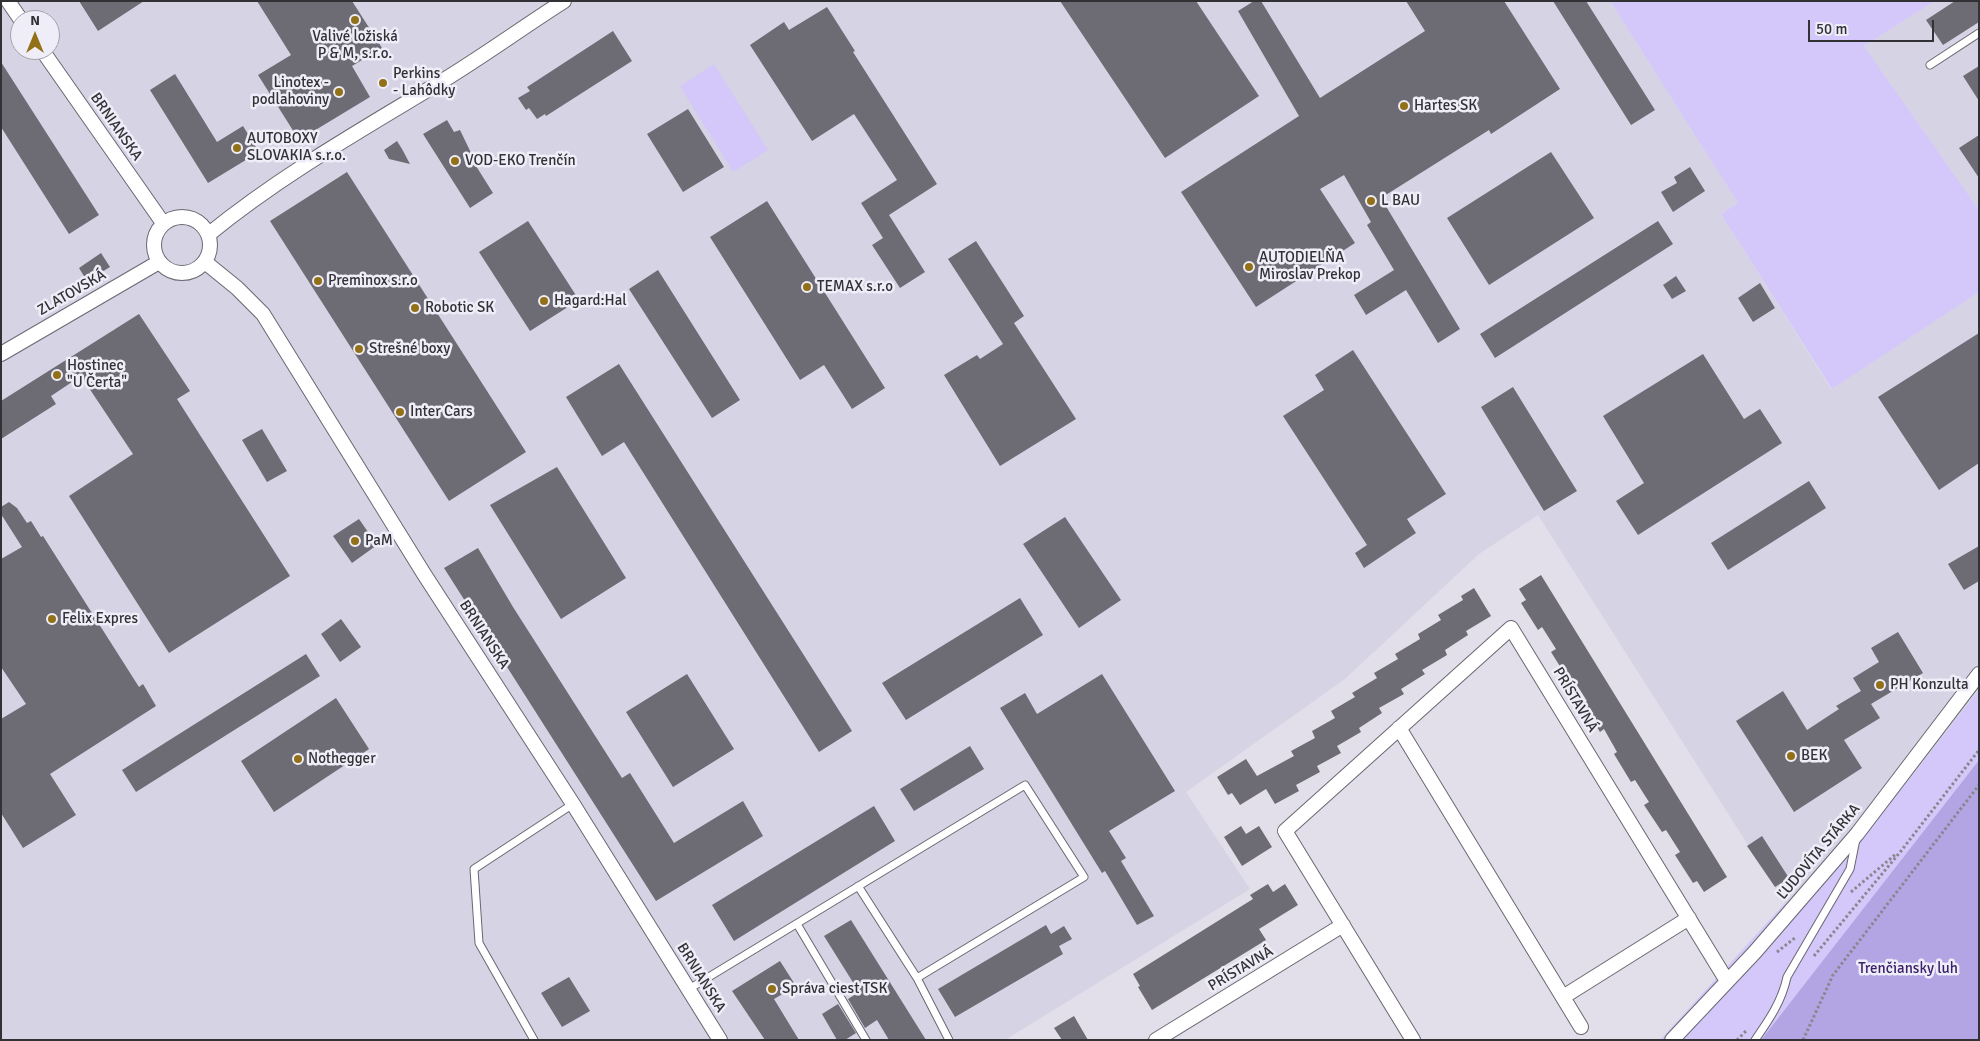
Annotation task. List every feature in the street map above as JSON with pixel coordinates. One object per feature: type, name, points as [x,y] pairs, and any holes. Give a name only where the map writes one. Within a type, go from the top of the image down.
[{"type":"street","points":[[209,234],[247,202],[286,176],[435,86],[564,1]]},
{"type":"street","name":"BRNIANSKA","points":[[49,60],[163,223]]},
{"type":"street","points":[[183,216],[198,222],[209,234],[210,249],[205,262],[195,271],[182,274],[169,271],[159,262],[154,253],[153,242],[156,232],[163,223],[172,218],[183,216]]},
{"type":"street","name":"ZLATOVSKÁ","points":[[1,354],[159,262]]},
{"type":"street","name":"BRNIANSKA","points":[[205,262],[237,288],[263,314],[424,574],[573,804],[720,1040]]},
{"type":"street","name":"PRÍSTAVNÁ","points":[[1413,1040],[1285,831],[1511,628],[1727,981]]},
{"type":"street","name":"ĽUDOVÍTA STÁRKA","points":[[1672,1040],[1756,952],[1857,834],[1979,674]]},
{"type":"street","points":[[1399,728],[1581,1027]]},
{"type":"street","points":[[1563,997],[1689,918]]},
{"type":"street","name":"PRÍSTAVNÁ","points":[[1156,1040],[1343,925]]},
{"type":"lane","points":[[1930,65],[1979,33]]},
{"type":"lane","points":[[689,989],[1025,785],[1084,877],[917,978]]},
{"type":"lane","points":[[534,1040],[479,943],[474,869],[573,804]]},
{"type":"lane","points":[[1755,1040],[1771,1016],[1784,990],[1787,977],[1850,868],[1857,834]]},
{"type":"lane","points":[[858,886],[917,978],[949,1040]]},
{"type":"lane","points":[[797,924],[866,1040]]},
{"type":"path","points":[[1810,960],[1901,850],[1979,750]]},
{"type":"path","points":[[1803,1040],[1833,975],[1979,785]]},
{"type":"shaded area","points":[[1,1],[1610,1],[1738,203],[1721,214],[1831,389],[1979,292],[1979,690],[1911,777],[1793,919],[1785,903],[1538,515],[1479,554],[1345,679],[1186,792],[1250,889],[1005,1040],[1,1040]]},
{"type":"shaded area","points":[[1610,1],[1935,1],[1864,46],[1979,210],[1979,292],[1832,389],[1721,214],[1738,203]]},
{"type":"shaded area","points":[[1935,1],[1979,1],[1979,210],[1864,46]]},
{"type":"shaded area","points":[[714,64],[768,150],[733,172],[680,86]]},
{"type":"shaded area","points":[[1979,690],[1979,760],[1761,1040],[1660,1040],[1785,903],[1793,919],[1911,777]]},
{"type":"green space","name":"Trenčiansky luh","points":[[1979,760],[1979,1040],[1761,1040]]},
{"type":"building","points":[[79,1],[144,1],[98,31]]},
{"type":"building","points":[[257,1],[352,1],[382,48],[352,66],[370,97],[299,140],[258,75],[291,55]]},
{"type":"building","points":[[1060,1],[1196,1],[1259,96],[1165,158]]},
{"type":"building","points":[[1254,1],[1261,1],[1320,98],[1425,31],[1406,1],[1504,1],[1560,89],[1491,134],[1489,130],[1381,198],[1460,329],[1438,343],[1406,290],[1366,315],[1354,295],[1394,270],[1367,225],[1371,222],[1344,175],[1320,189],[1355,243],[1256,307],[1181,192],[1299,116],[1238,11]]},
{"type":"building","points":[[1553,1],[1586,1],[1655,110],[1631,125]]},
{"type":"building","points":[[1955,1],[1979,1],[1979,22],[1943,45],[1926,20]]},
{"type":"building","points":[[827,7],[855,51],[853,52],[937,184],[889,215],[925,272],[900,288],[872,245],[883,238],[861,203],[897,180],[854,114],[812,141],[750,45],[784,22],[789,30]]},
{"type":"building","points":[[613,31],[632,61],[546,116],[545,114],[537,119],[529,108],[526,110],[518,98],[530,91],[527,87]]},
{"type":"building","points":[[1,62],[99,215],[69,234],[1,127]]},
{"type":"building","points":[[1979,66],[1979,101],[1963,76]]},
{"type":"building","points":[[175,74],[217,142],[243,126],[259,152],[208,183],[150,90]]},
{"type":"building","points":[[688,109],[724,167],[683,192],[647,134]]},
{"type":"building","points":[[447,120],[454,132],[460,130],[473,157],[471,158],[493,193],[470,208],[423,134]]},
{"type":"building","points":[[1979,135],[1979,178],[1959,148]]},
{"type":"building","points":[[397,141],[410,164],[389,159],[384,150]]},
{"type":"building","points":[[1551,152],[1594,218],[1489,285],[1447,218]]},
{"type":"building","points":[[1690,167],[1705,191],[1673,212],[1661,192],[1677,183],[1674,177]]},
{"type":"building","points":[[347,172],[526,452],[449,501],[270,221]]},
{"type":"building","points":[[767,201],[885,388],[852,409],[824,365],[800,380],[710,237]]},
{"type":"building","points":[[528,221],[579,300],[530,331],[479,252]]},
{"type":"building","points":[[1658,221],[1673,244],[1495,358],[1480,334]]},
{"type":"building","points":[[976,241],[1024,316],[1014,323],[1076,419],[1000,466],[944,375],[977,355],[980,359],[1003,344],[948,259]]},
{"type":"building","points":[[101,253],[110,267],[87,281],[79,268]]},
{"type":"building","points":[[658,270],[740,400],[712,418],[629,289]]},
{"type":"building","points":[[1676,276],[1686,291],[1672,299],[1663,285]]},
{"type":"building","points":[[1760,283],[1775,308],[1753,322],[1738,298]]},
{"type":"building","points":[[139,314],[190,391],[177,399],[290,576],[169,653],[69,496],[133,454],[81,376],[51,396],[56,404],[1,439],[1,401]]},
{"type":"building","points":[[1979,333],[1979,463],[1939,490],[1878,397]]},
{"type":"building","points":[[1353,350],[1446,494],[1407,519],[1416,533],[1364,568],[1355,553],[1367,545],[1283,416],[1324,390],[1315,375]]},
{"type":"building","points":[[1703,354],[1744,419],[1760,409],[1782,443],[1638,535],[1616,501],[1644,483],[1603,416]]},
{"type":"building","points":[[619,364],[852,731],[819,752],[624,442],[602,456],[566,397]]},
{"type":"building","points":[[1513,387],[1577,491],[1544,511],[1481,407]]},
{"type":"building","points":[[262,429],[287,471],[267,482],[242,440]]},
{"type":"building","points":[[557,467],[626,578],[561,619],[490,505]]},
{"type":"building","points":[[1809,481],[1826,508],[1728,570],[1711,543]]},
{"type":"building","points":[[9,502],[17,508],[27,523],[31,521],[41,537],[43,536],[139,687],[143,684],[156,706],[50,774],[76,815],[23,848],[1,813],[1,719],[26,704],[1,667],[1,559],[22,547],[1,514],[1,507]]},
{"type":"building","points":[[1065,517],[1121,600],[1079,628],[1023,544]]},
{"type":"building","name":"PaM","points":[[359,519],[377,545],[352,563],[333,536]]},
{"type":"building","points":[[1979,546],[1979,581],[1964,590],[1948,564]]},
{"type":"building","points":[[478,548],[513,607],[622,778],[630,773],[674,843],[743,801],[763,836],[656,901],[444,568]]},
{"type":"building","points":[[1541,575],[1727,877],[1704,892],[1697,881],[1693,883],[1675,855],[1680,852],[1666,830],[1662,832],[1644,805],[1649,802],[1635,780],[1631,782],[1614,754],[1617,752],[1604,729],[1600,732],[1583,704],[1587,701],[1573,679],[1569,682],[1551,652],[1556,649],[1542,627],[1538,630],[1521,603],[1526,600],[1519,589]]},
{"type":"building","points":[[1474,588],[1491,616],[1466,631],[1468,635],[1445,650],[1447,655],[1422,670],[1425,674],[1401,689],[1404,694],[1379,708],[1382,713],[1359,728],[1361,732],[1337,746],[1341,753],[1317,766],[1320,772],[1296,785],[1299,791],[1275,804],[1266,789],[1240,805],[1232,793],[1228,795],[1217,777],[1246,759],[1257,776],[1294,756],[1291,751],[1315,738],[1312,731],[1335,718],[1331,711],[1355,697],[1352,693],[1377,678],[1374,673],[1398,659],[1395,654],[1420,639],[1418,634],[1441,620],[1438,615],[1463,600],[1461,596]]},
{"type":"building","points":[[1020,598],[1043,635],[906,720],[882,683]]},
{"type":"building","points":[[341,619],[361,647],[340,662],[321,634]]},
{"type":"building","points":[[1898,632],[1923,673],[1871,704],[1880,718],[1844,740],[1862,768],[1794,812],[1736,721],[1783,691],[1807,730],[1839,709],[1836,706],[1861,691],[1853,678],[1879,662],[1871,648]]},
{"type":"building","points":[[306,654],[320,676],[136,792],[122,770]]},
{"type":"building","points":[[687,674],[734,749],[673,787],[626,712]]},
{"type":"building","points":[[1102,674],[1175,791],[1109,831],[1126,858],[1121,861],[1154,916],[1137,925],[1105,871],[1102,873],[1000,708],[1025,693],[1037,714]]},
{"type":"building","name":"Nothegger","points":[[336,698],[369,749],[274,812],[241,761]]},
{"type":"building","points":[[970,746],[984,769],[914,811],[900,789]]},
{"type":"building","points":[[874,806],[895,841],[734,941],[712,905]]},
{"type":"building","points":[[1241,826],[1246,834],[1259,826],[1272,847],[1242,866],[1224,837]]},
{"type":"building","points":[[1762,836],[1789,878],[1775,887],[1747,846]]},
{"type":"building","points":[[1268,884],[1273,892],[1285,884],[1298,905],[1259,929],[1266,940],[1152,1010],[1138,987],[1140,986],[1133,974],[1253,899],[1250,895]]},
{"type":"building","points":[[851,920],[926,1040],[889,1040],[877,1020],[865,1028],[848,999],[859,992],[824,936]]},
{"type":"building","points":[[1046,925],[1051,934],[1064,926],[1072,939],[1059,946],[1063,954],[955,1017],[938,989]]},
{"type":"building","points":[[780,961],[796,986],[774,999],[799,1040],[765,1040],[732,991]]},
{"type":"building","points":[[569,977],[590,1011],[562,1027],[541,993]]},
{"type":"building","points":[[838,1004],[856,1033],[845,1040],[837,1040],[822,1014]]},
{"type":"building","points":[[1074,1016],[1088,1040],[1062,1040],[1054,1028]]},
{"type":"place","name":"Valivé ložiská P & M, s.r.o.","points":[[355,20]]},
{"type":"place","name":"Perkins - Lahôdky","points":[[383,83]]},
{"type":"place","name":"Linotex - podlahoviny","points":[[339,92]]},
{"type":"place","name":"Hartes SK","points":[[1404,106]]},
{"type":"place","name":"AUTOBOXY SLOVAKIA s.r.o.","points":[[237,148]]},
{"type":"place","name":"VOD-EKO Trenčín","points":[[455,161]]},
{"type":"place","name":"L BAU","points":[[1371,201]]},
{"type":"place","name":"AUTODIELŇA Miroslav Prekop","points":[[1249,267]]},
{"type":"place","name":"Preminox s.r.o","points":[[318,281]]},
{"type":"place","name":"TEMAX s.r.o","points":[[807,287]]},
{"type":"place","name":"Hagard:Hal","points":[[544,301]]},
{"type":"place","name":"Robotic SK","points":[[415,308]]},
{"type":"place","name":"Strešné boxy","points":[[359,349]]},
{"type":"place","name":"Hostinec \"U Čerta\"","points":[[57,375]]},
{"type":"place","name":"Inter Cars","points":[[400,412]]},
{"type":"place","name":"PaM","points":[[355,541]]},
{"type":"place","name":"Felix Expres","points":[[52,619]]},
{"type":"place","name":"PH Konzulta","points":[[1880,685]]},
{"type":"place","name":"BEK","points":[[1791,756]]},
{"type":"place","name":"Nothegger","points":[[298,759]]},
{"type":"place","name":"Správa ciest TSK","points":[[772,989]]}]
